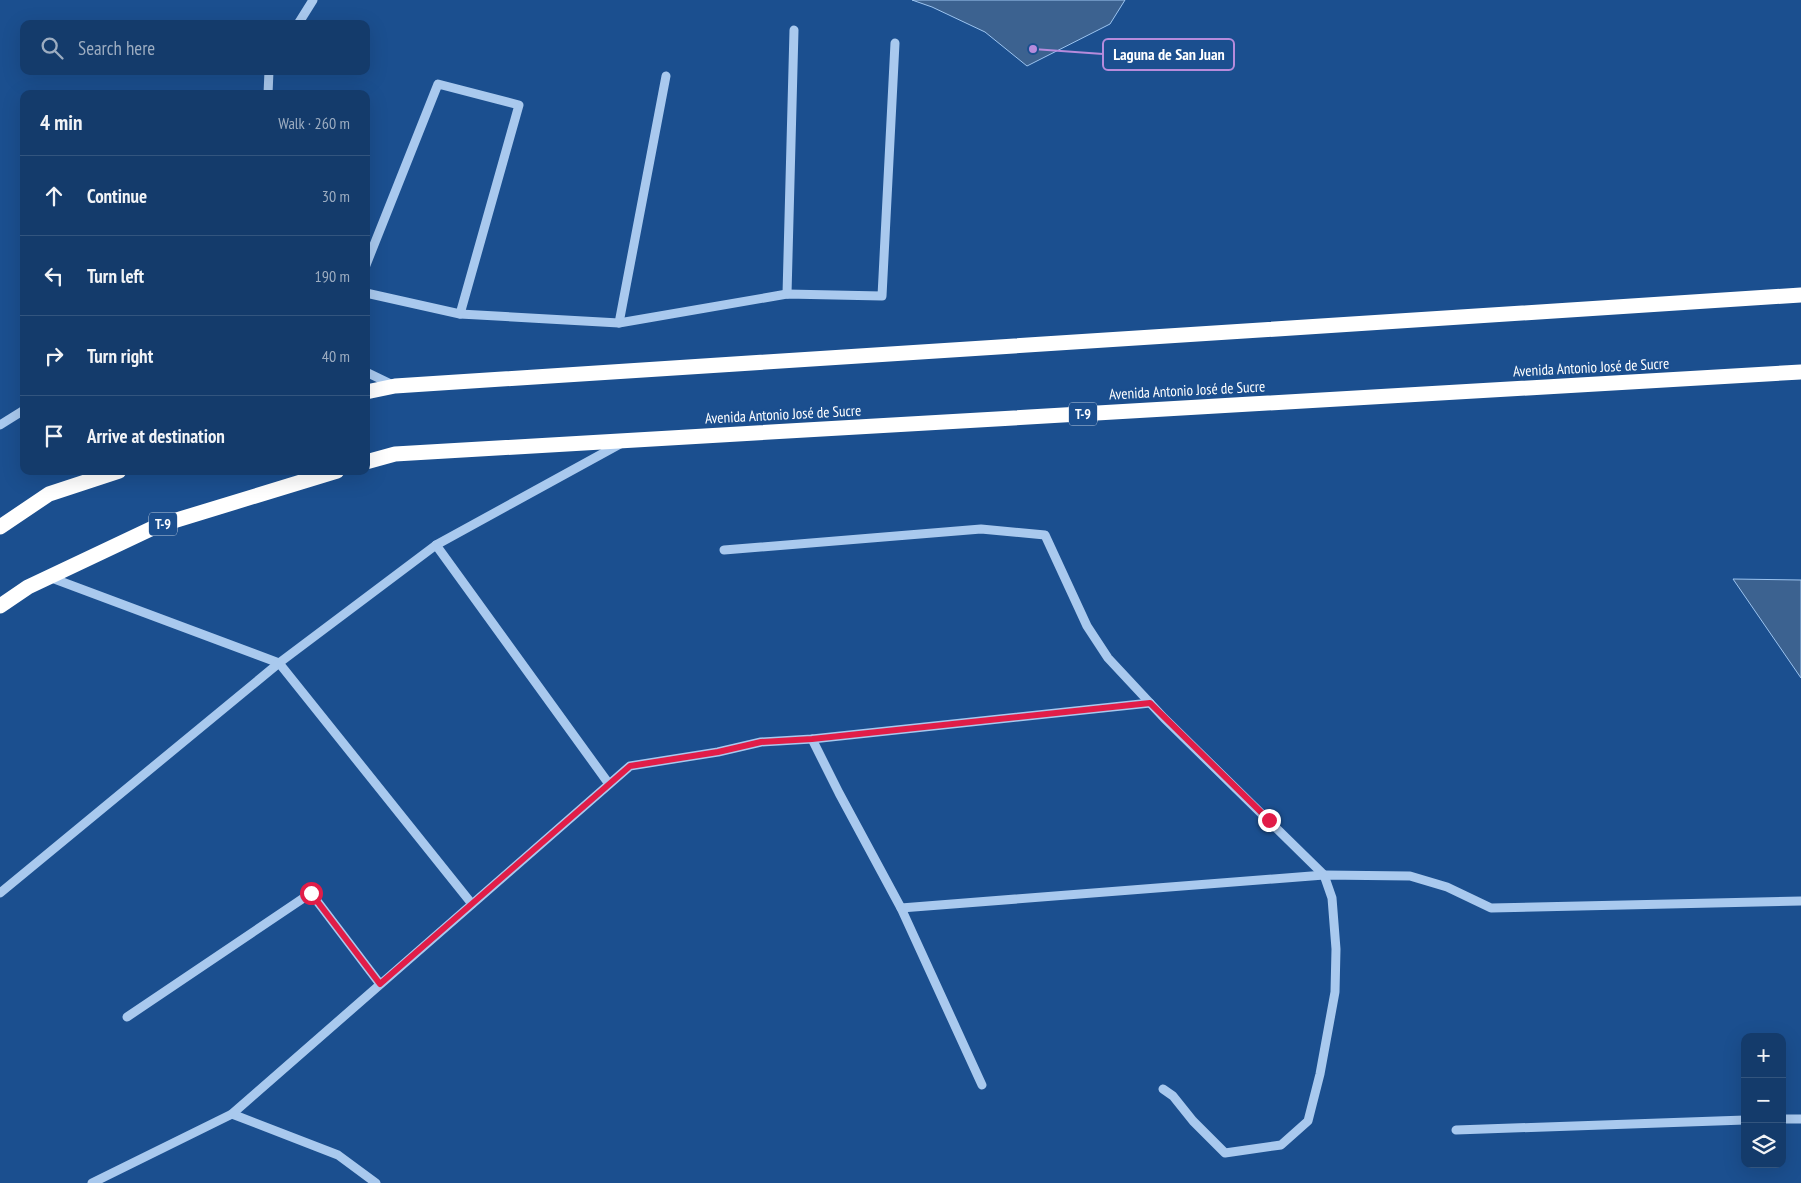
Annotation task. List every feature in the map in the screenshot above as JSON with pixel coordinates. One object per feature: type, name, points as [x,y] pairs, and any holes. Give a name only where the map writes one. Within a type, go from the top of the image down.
[{"type":"highway","points":[[370,391],[395,386],[1801,295]]},
{"type":"highway","name":"Avenida Antonio José de Sucre","points":[[370,461],[395,454],[1801,372]]},
{"type":"highway","points":[[0,526],[49,494],[107,475]]},
{"type":"highway","name":"T-9","points":[[0,606],[28,587],[157,526],[324,475]]},
{"type":"street","points":[[300,20],[313,0]]},
{"type":"street","points":[[787,294],[794,30]]},
{"type":"street","points":[[370,293],[460,314],[619,323],[787,294],[882,296],[895,43]]},
{"type":"street","points":[[268,90],[269,75]]},
{"type":"street","points":[[619,323],[666,76]]},
{"type":"street","points":[[370,255],[438,84],[520,105],[460,314]]},
{"type":"street","points":[[370,374],[395,386]]},
{"type":"street","points":[[0,425],[20,412]]},
{"type":"street","points":[[0,893],[279,663],[436,545],[626,440]]},
{"type":"street","points":[[724,550],[982,529],[1045,535],[1087,626],[1108,658],[1150,703],[1324,875],[1332,898],[1336,949],[1335,992],[1320,1074],[1308,1121],[1281,1145],[1225,1153],[1163,1089]]},
{"type":"street","points":[[436,545],[609,784]]},
{"type":"street","points":[[49,577],[279,663],[472,904]]},
{"type":"street","points":[[92,1183],[232,1114],[630,766],[718,752],[761,742],[812,739],[1150,703]]},
{"type":"street","points":[[812,739],[838,794],[901,908],[982,1085]]},
{"type":"street","points":[[901,908],[1324,875],[1410,876],[1447,887],[1491,908],[1801,901]]},
{"type":"street","points":[[127,1017],[311,893],[380,984]]},
{"type":"street","points":[[232,1114],[338,1155],[376,1183]]},
{"type":"street","points":[[1786,1119],[1801,1118]]},
{"type":"street","points":[[1456,1130],[1741,1120]]},
{"type":"water","points":[[912,0],[1125,0],[1110,24],[1027,66],[985,32],[932,7]]},
{"type":"water","points":[[1733,579],[1801,580],[1801,678]]},
{"type":"place","name":"Laguna de San Juan","points":[[1033,49]]},
{"type":"route","points":[[311,893],[380,984],[630,766],[718,752],[761,742],[812,739],[1150,703],[1269,820]]}]
